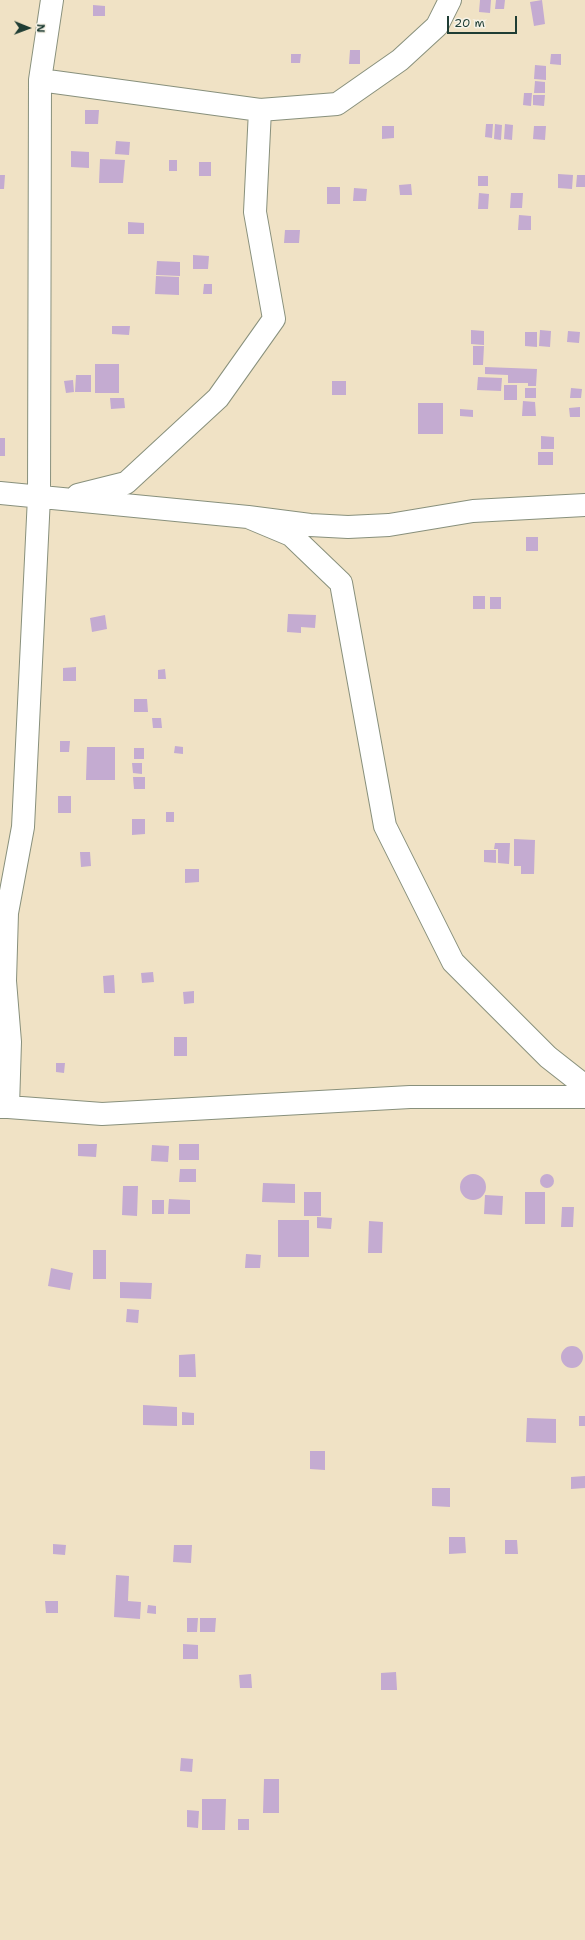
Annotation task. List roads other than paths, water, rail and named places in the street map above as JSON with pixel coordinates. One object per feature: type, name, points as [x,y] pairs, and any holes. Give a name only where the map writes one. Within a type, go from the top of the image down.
[{"type":"street","points":[[52,0],[40,80],[38,497],[23,827],[7,912],[4,1107],[102,1114],[410,1097],[585,1097]]},
{"type":"street","points":[[40,80],[260,110],[337,104],[400,60],[432,31],[437,26],[450,0]]},
{"type":"street","points":[[63,499],[126,483],[218,398],[274,319],[255,212],[260,110]]},
{"type":"street","points":[[0,493],[348,528],[389,525],[473,511],[585,505]]},
{"type":"street","points":[[248,517],[291,535],[341,583],[385,826],[453,962],[548,1057],[585,1086]]}]
